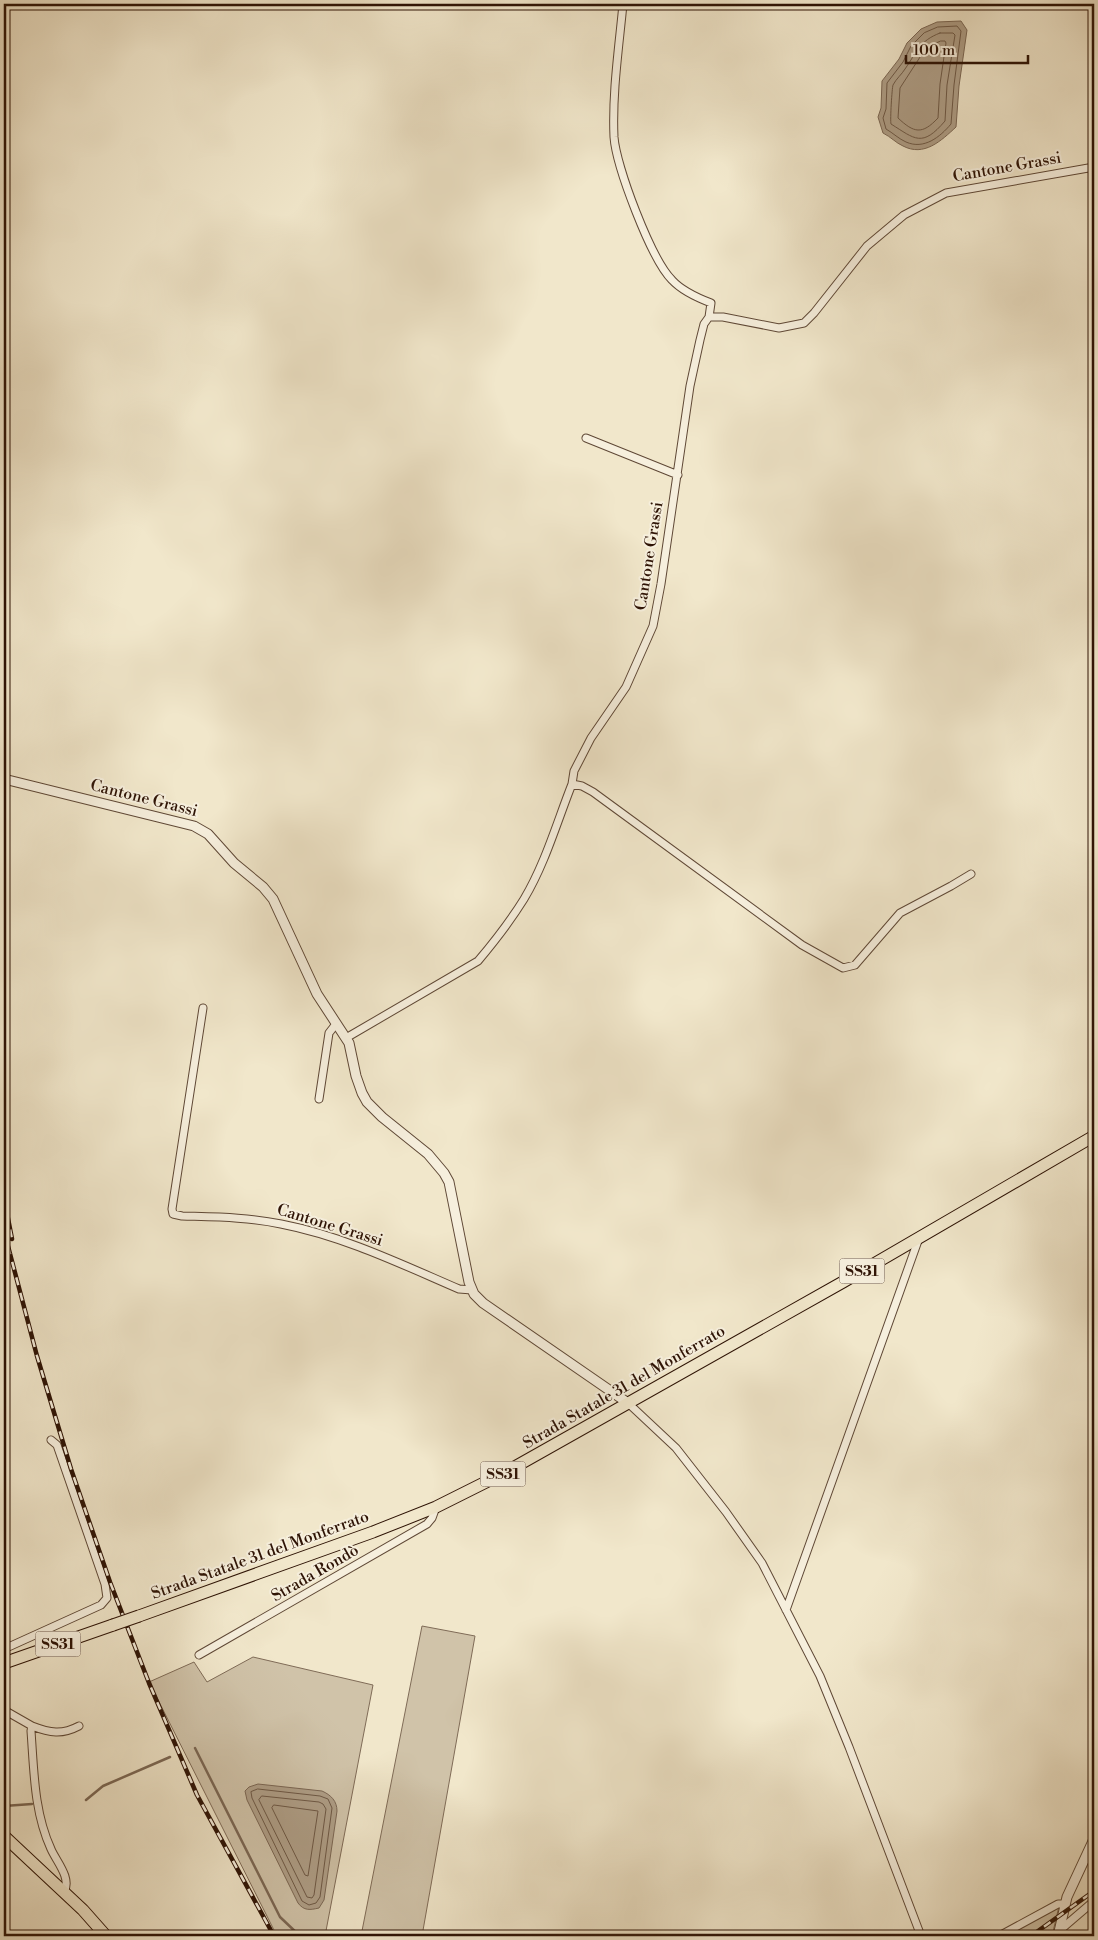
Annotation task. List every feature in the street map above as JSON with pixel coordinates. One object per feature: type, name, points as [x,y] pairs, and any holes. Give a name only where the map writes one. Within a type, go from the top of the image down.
[{"type":"main road","name":"Strada Statale 31 del Monferrato","points":[[4,1663],[373,1532],[436,1507],[504,1474],[919,1238],[1094,1136]]},
{"type":"main road","points":[[4,1836],[64,1892],[106,1936]]},
{"type":"street","points":[[623,4],[614,116],[614,139],[621,167],[644,232],[660,266],[682,288],[711,303],[709,317]]},
{"type":"street","name":"Cantone Grassi","points":[[346,1038],[478,961],[524,899],[540,867],[572,784],[574,771],[591,738],[626,687],[653,626],[678,475],[690,386],[704,324],[709,317],[780,328],[804,323],[867,246],[904,215],[946,193],[1094,167]]},
{"type":"street","points":[[586,438],[678,475]]},
{"type":"street","name":"Cantone Grassi","points":[[4,779],[202,829],[234,863],[263,887],[273,899],[317,994],[352,1049],[358,1086],[367,1102],[382,1117],[428,1154],[449,1182],[472,1290],[459,1289],[344,1242],[282,1224],[255,1220],[173,1214],[172,1209],[203,1008]]},
{"type":"street","points":[[572,784],[582,786],[593,792],[802,945],[843,968],[855,965],[900,913],[971,874]]},
{"type":"street","points":[[319,1099],[329,1034],[336,1024]]},
{"type":"street","points":[[786,1610],[919,1238]]},
{"type":"street","points":[[472,1290],[483,1303],[628,1403],[676,1448],[726,1512],[762,1563],[820,1676],[921,1936]]},
{"type":"street","points":[[4,1649],[101,1605],[107,1598],[105,1584],[57,1445],[51,1440]]},
{"type":"street","name":"Strada Rondò","points":[[199,1655],[427,1524],[432,1518],[436,1507]]},
{"type":"street","points":[[4,1710],[32,1726],[50,1733],[58,1733],[79,1726]]},
{"type":"street","points":[[32,1726],[38,1808],[51,1849],[64,1872],[66,1889],[64,1892]]},
{"type":"street","points":[[1058,1934],[1065,1904],[1094,1839]]},
{"type":"street","points":[[1058,1934],[1094,1902]]},
{"type":"street","points":[[999,1936],[1058,1904],[1065,1904]]},
{"type":"shaded area","points":[[422,1626],[475,1636],[422,1936],[361,1936]]},
{"type":"shaded area","points":[[253,1657],[373,1685],[325,1936],[277,1936],[149,1682],[194,1662],[207,1682]]},
{"type":"shaded area","points":[[1059,1906],[1052,1936],[990,1936]]},
{"type":"water","points":[[961,21],[967,30],[959,86],[956,127],[938,142],[925,149],[918,150],[903,146],[883,133],[878,117],[881,108],[882,81],[899,59],[907,43],[921,29],[937,22]]},
{"type":"water","points":[[258,1784],[322,1791],[331,1796],[335,1801],[337,1811],[324,1900],[319,1908],[307,1909],[298,1903],[247,1800],[245,1791],[249,1787]]},
{"type":"waterway","points":[[195,1748],[280,1917],[300,1936]]},
{"type":"waterway","points":[[86,1800],[103,1786],[170,1757]]},
{"type":"waterway","points":[[4,1806],[32,1804]]},
{"type":"railway","points":[[4,1198],[12,1239]]},
{"type":"railway","points":[[4,1231],[37,1356],[71,1469],[110,1582],[149,1683],[197,1795],[274,1936]]},
{"type":"railway","points":[[1031,1936],[1094,1891]]}]
